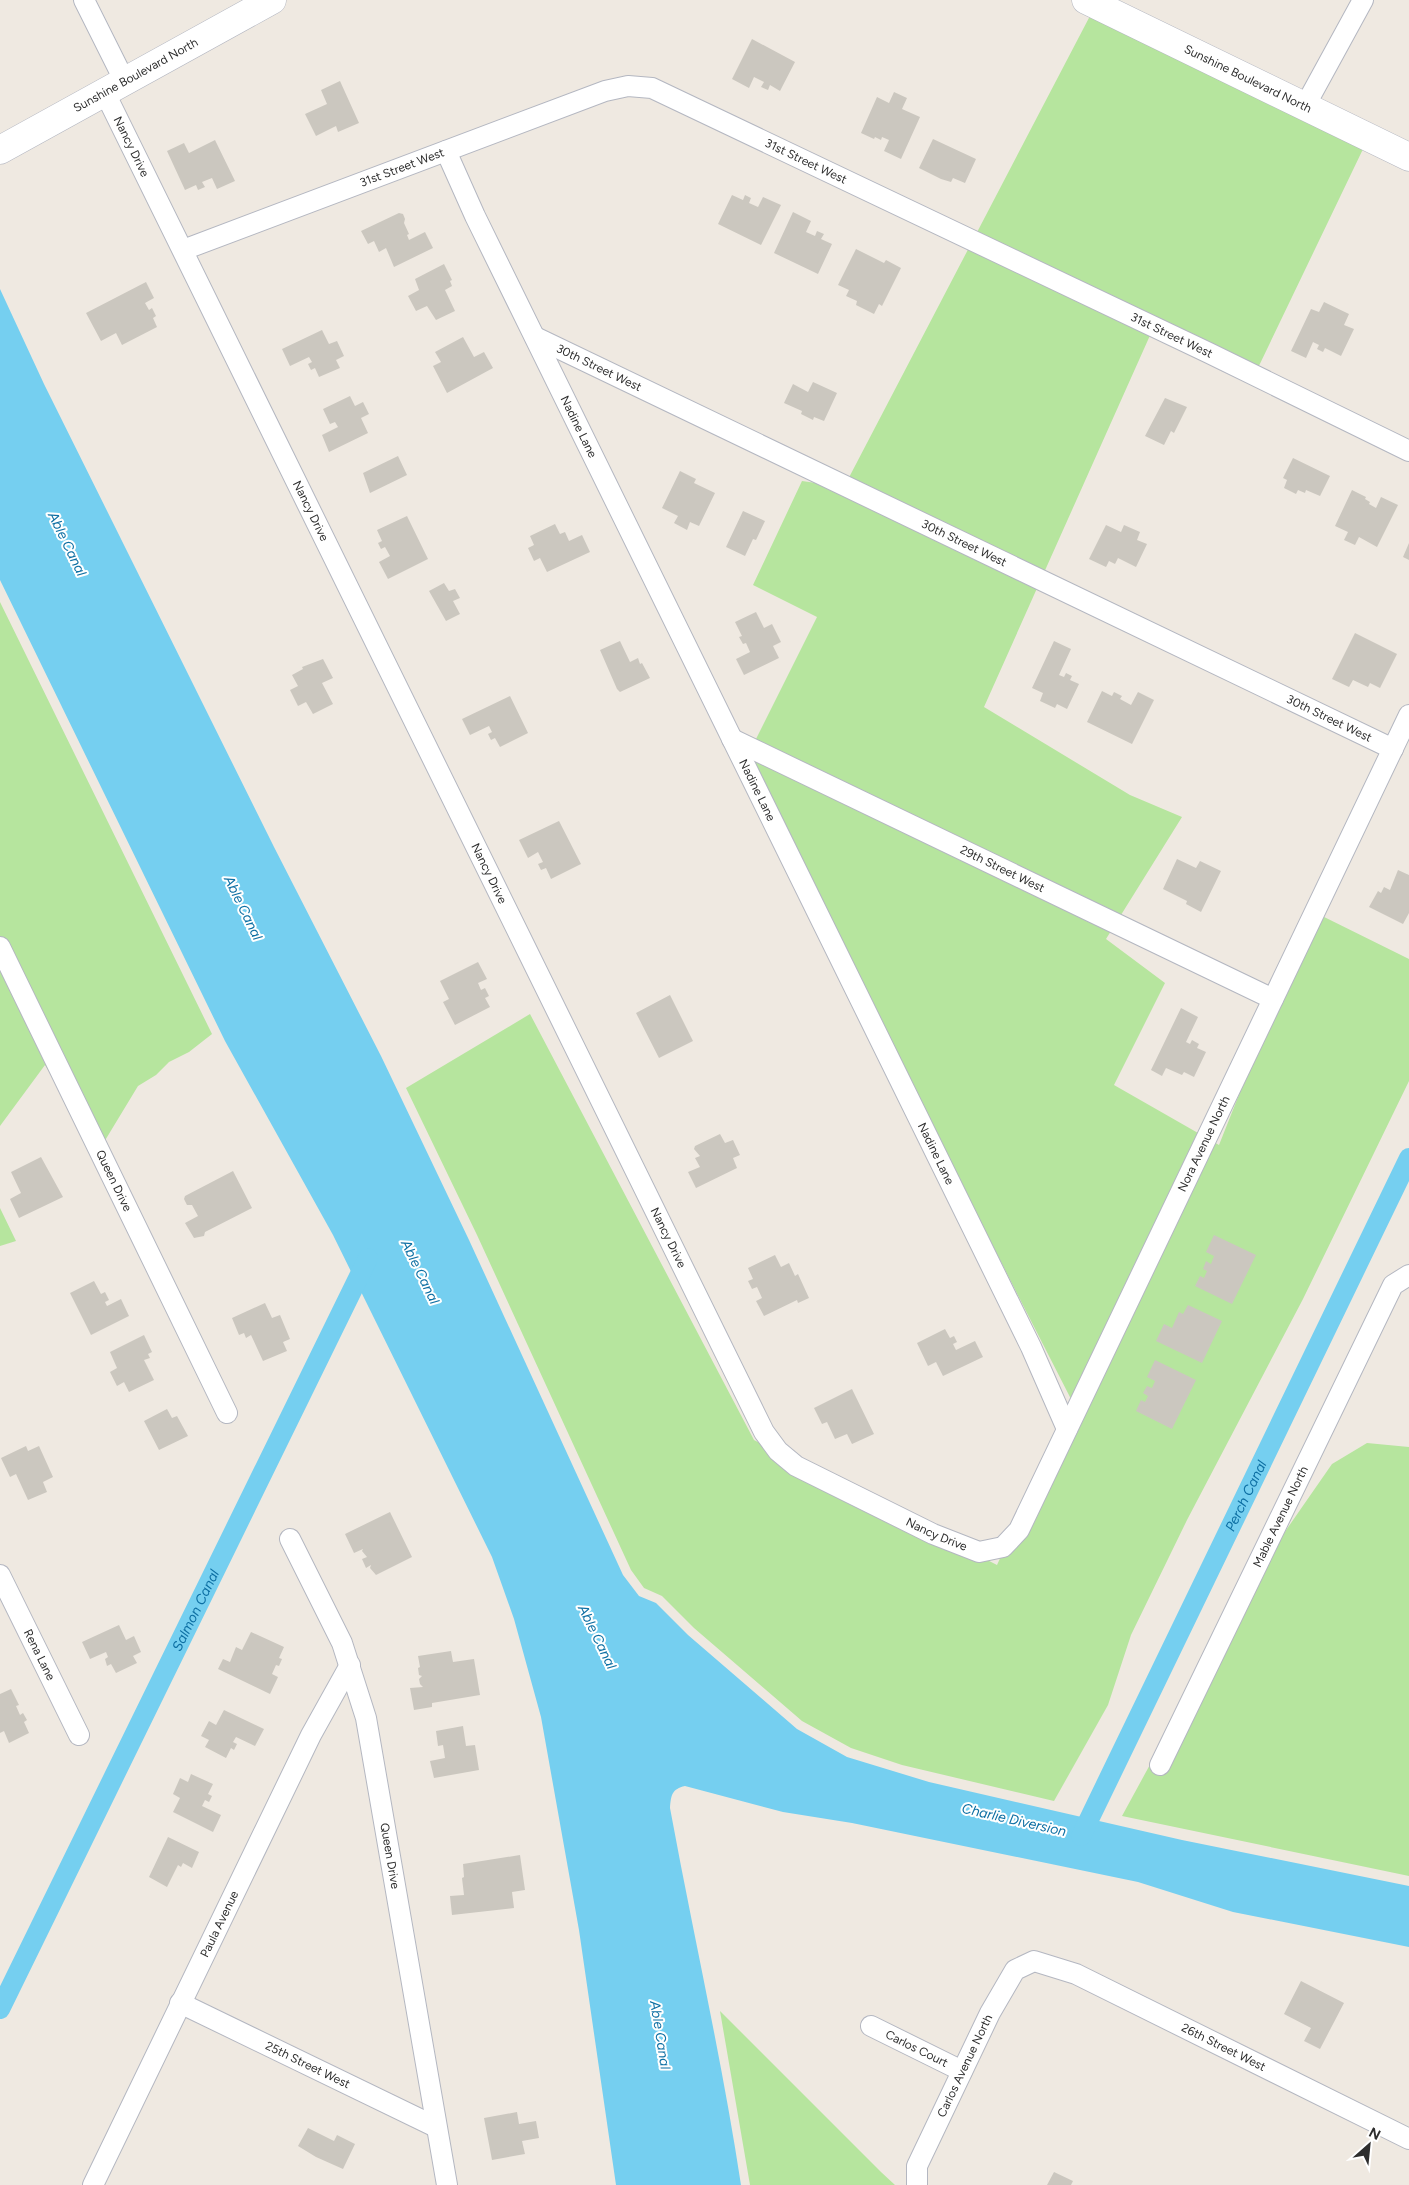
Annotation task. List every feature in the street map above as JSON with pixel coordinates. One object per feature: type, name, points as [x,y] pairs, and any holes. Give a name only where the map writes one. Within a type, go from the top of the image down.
[{"type":"street","name":"Nancy Drive","points":[[84,0],[114,86],[183,250],[764,1432],[778,1451],[796,1466],[933,1534],[979,1552]]},
{"type":"street","name":"Sunshine Boulevard North","points":[[0,150],[272,0]]},
{"type":"street","name":"Sunshine Boulevard North","points":[[1086,0],[1409,157]]},
{"type":"street","points":[[1305,106],[1363,0]]},
{"type":"street","name":"31st Street West","points":[[183,250],[605,91],[628,86],[652,88],[1209,353],[1409,451]]},
{"type":"street","name":"Nadine Lane","points":[[446,151],[475,216],[1031,1347],[1067,1429]]},
{"type":"street","name":"30th Street West","points":[[535,337],[1393,749]]},
{"type":"street","name":"Nora Avenue North","points":[[979,1552],[1003,1547],[1019,1530],[1409,715]]},
{"type":"street","name":"29th Street West","points":[[732,739],[1273,999]]},
{"type":"street","name":"Queen Drive","points":[[0,947],[228,1413]]},
{"type":"street","name":"Mable Avenue North","points":[[1160,1764],[1393,1285],[1409,1275]]},
{"type":"street","name":"Queen Drive","points":[[290,1539],[342,1643],[366,1718],[447,2185]]},
{"type":"street","name":"Rena Lane","points":[[0,1575],[79,1734]]},
{"type":"street","points":[[0,1606],[20,1615]]},
{"type":"street","name":"Paula Avenue","points":[[93,2185],[311,1735],[350,1665]]},
{"type":"street","name":"Carlos Avenue North","points":[[917,2185],[917,2166],[990,2013],[1015,1970],[1034,1961]]},
{"type":"street","name":"26th Street West","points":[[1034,1961],[1076,1974],[1409,2139]]},
{"type":"street","name":"25th Street West","points":[[180,2003],[436,2128]]},
{"type":"street","name":"Carlos Court","points":[[872,2026],[962,2071]]},
{"type":"green space","points":[[1091,14],[1364,147],[1256,372],[1156,322],[984,707],[1130,795],[1182,817],[1106,939],[1165,983],[1114,1085],[1219,1145],[1312,911],[1409,959],[1409,1081],[1303,1299],[1187,1520],[1131,1635],[1108,1705],[1054,1801],[902,1765],[851,1748],[802,1721],[694,1628],[662,1596],[644,1588],[631,1570],[477,1235],[406,1088],[530,1014],[754,1440],[997,1565],[1072,1401],[745,761],[817,617],[753,585],[802,481],[844,487]]},
{"type":"green space","points":[[0,602],[212,1034],[189,1052],[169,1062],[156,1075],[138,1086],[98,1152],[45,1065],[0,1126]]},
{"type":"green space","points":[[0,1208],[16,1241],[0,1246]]},
{"type":"green space","points":[[1367,1443],[1409,1447],[1409,1876],[1122,1816],[1195,1682],[1266,1559],[1332,1464]]},
{"type":"green space","points":[[720,2011],[881,2172],[895,2185],[750,2185]]},
{"type":"water","points":[[0,289],[44,384],[274,847],[381,1056],[469,1240],[623,1575],[639,1596],[656,1603],[688,1635],[797,1729],[847,1757],[929,1782],[1182,1840],[1409,1886],[1409,1947],[1233,1912],[1138,1882],[852,1823],[783,1812],[685,1786],[681,1787],[673,1793],[670,1808],[725,2091],[741,2185],[616,2185],[579,1930],[541,1717],[514,1619],[492,1557],[333,1235],[225,1041],[0,580]]},
{"type":"building","points":[[752,39],[795,62],[780,91],[770,85],[768,90],[761,87],[764,82],[754,77],[749,88],[732,79]]},
{"type":"building","points":[[340,81],[359,123],[338,132],[336,126],[316,136],[305,114],[327,104],[321,90]]},
{"type":"building","points":[[894,92],[907,98],[902,109],[920,117],[901,159],[884,151],[889,140],[882,137],[881,140],[875,137],[874,139],[861,133],[877,97],[889,103]]},
{"type":"building","points":[[933,139],[976,159],[965,183],[953,178],[951,182],[941,179],[919,168]]},
{"type":"building","points":[[215,140],[235,181],[217,189],[212,178],[202,182],[205,187],[198,190],[196,185],[185,190],[167,151],[184,143],[189,153]]},
{"type":"building","points":[[732,195],[743,200],[745,195],[751,198],[749,203],[758,207],[763,197],[781,205],[761,245],[718,224]]},
{"type":"building","points":[[793,212],[811,221],[806,232],[815,236],[817,231],[824,234],[821,239],[832,244],[818,274],[774,253]]},
{"type":"building","points":[[399,213],[403,214],[405,219],[404,223],[409,234],[407,235],[409,240],[425,232],[433,248],[394,267],[386,248],[379,252],[374,241],[368,244],[361,231]]},
{"type":"building","points":[[856,249],[884,263],[886,260],[901,268],[882,306],[879,304],[874,314],[856,305],[857,301],[846,296],[849,290],[838,285]]},
{"type":"building","points":[[444,264],[452,280],[450,281],[452,286],[445,290],[455,311],[436,320],[427,306],[416,311],[408,296],[419,290],[415,279]]},
{"type":"building","points":[[146,282],[154,298],[145,303],[149,310],[152,308],[156,316],[153,318],[157,327],[122,345],[116,333],[101,341],[86,313]]},
{"type":"building","points":[[1324,302],[1349,314],[1344,325],[1354,329],[1341,356],[1325,348],[1323,352],[1317,349],[1319,345],[1313,342],[1306,358],[1291,351],[1311,309],[1319,312]]},
{"type":"building","points":[[322,330],[329,344],[337,341],[344,356],[336,360],[340,368],[319,377],[315,368],[311,370],[308,364],[312,362],[309,357],[290,366],[282,349]]},
{"type":"building","points":[[463,337],[474,357],[484,352],[493,368],[447,393],[433,366],[441,362],[435,352]]},
{"type":"building","points":[[813,382],[837,393],[824,421],[814,417],[813,420],[801,414],[802,411],[784,403],[793,384],[808,392]]},
{"type":"building","points":[[350,396],[355,406],[363,402],[369,414],[361,418],[368,433],[329,452],[322,435],[338,427],[335,422],[330,424],[323,409]]},
{"type":"building","points":[[1165,398],[1187,407],[1174,433],[1171,431],[1164,445],[1145,436]]},
{"type":"building","points":[[398,456],[407,475],[370,493],[363,473]]},
{"type":"building","points":[[1293,458],[1330,476],[1320,496],[1306,490],[1305,493],[1298,490],[1296,494],[1284,488],[1287,480],[1283,478]]},
{"type":"building","points":[[680,471],[696,479],[694,483],[715,493],[699,526],[690,522],[687,530],[674,523],[678,516],[662,508]]},
{"type":"building","points":[[1352,490],[1366,497],[1365,499],[1370,502],[1369,504],[1376,508],[1381,497],[1398,505],[1377,547],[1359,537],[1355,545],[1344,540],[1348,532],[1335,526]]},
{"type":"building","points":[[743,511],[765,521],[756,540],[753,539],[745,556],[726,547]]},
{"type":"building","points":[[407,516],[428,559],[388,579],[379,562],[390,556],[385,547],[381,549],[378,543],[382,541],[377,530]]},
{"type":"building","points":[[555,524],[560,534],[565,532],[569,541],[582,535],[590,552],[547,572],[540,558],[534,561],[528,548],[534,545],[530,536]]},
{"type":"building","points":[[1106,525],[1121,532],[1124,525],[1140,532],[1137,540],[1147,544],[1136,567],[1118,558],[1115,564],[1109,561],[1106,567],[1089,559]]},
{"type":"building","points":[[1409,543],[1409,560],[1403,557]]},
{"type":"building","points":[[444,583],[449,591],[455,589],[460,598],[453,601],[460,614],[446,621],[429,591]]},
{"type":"building","points":[[756,612],[764,628],[772,624],[781,642],[773,646],[779,658],[744,675],[736,659],[750,652],[746,643],[743,644],[739,637],[742,636],[735,622]]},
{"type":"building","points":[[1355,633],[1397,654],[1380,688],[1370,683],[1368,687],[1353,680],[1349,687],[1332,679]]},
{"type":"building","points":[[620,641],[630,662],[638,658],[650,678],[620,692],[600,650]]},
{"type":"building","points":[[1054,641],[1071,649],[1059,675],[1064,677],[1066,673],[1072,676],[1070,680],[1079,684],[1067,709],[1057,704],[1055,708],[1040,701],[1043,693],[1032,688]]},
{"type":"building","points":[[323,659],[333,678],[322,683],[333,704],[313,714],[306,702],[298,706],[290,690],[298,686],[292,675],[303,669],[302,667]]},
{"type":"building","points":[[1102,691],[1112,696],[1114,692],[1122,696],[1120,699],[1131,705],[1138,692],[1154,700],[1132,744],[1087,722]]},
{"type":"building","points":[[510,696],[528,733],[500,747],[495,738],[491,740],[488,734],[492,732],[489,726],[470,735],[462,719]]},
{"type":"building","points":[[559,821],[581,864],[551,879],[546,868],[541,870],[538,864],[543,862],[538,852],[528,858],[519,840]]},
{"type":"building","points":[[1177,859],[1196,868],[1200,861],[1221,871],[1201,912],[1186,904],[1187,901],[1163,889]]},
{"type":"building","points":[[1398,870],[1409,875],[1409,913],[1403,924],[1369,907],[1378,891],[1381,893],[1384,887],[1390,890]]},
{"type":"building","points":[[478,962],[487,979],[478,983],[481,990],[485,988],[489,996],[485,998],[490,1007],[455,1025],[443,1002],[449,999],[440,981]]},
{"type":"building","points":[[670,995],[693,1041],[659,1058],[636,1013]]},
{"type":"building","points":[[1181,1008],[1198,1017],[1186,1042],[1190,1044],[1192,1040],[1199,1044],[1197,1048],[1206,1052],[1194,1077],[1184,1072],[1182,1075],[1166,1068],[1162,1076],[1151,1070]]},
{"type":"building","points":[[720,1134],[725,1143],[733,1140],[740,1155],[733,1158],[737,1168],[696,1188],[688,1172],[700,1167],[695,1158],[700,1156],[694,1149],[695,1146]]},
{"type":"building","points":[[41,1157],[63,1197],[19,1218],[10,1199],[21,1193],[11,1172]]},
{"type":"building","points":[[233,1171],[252,1208],[205,1232],[204,1236],[194,1238],[185,1223],[198,1216],[192,1205],[187,1205],[184,1199],[185,1196]]},
{"type":"building","points":[[1214,1235],[1256,1255],[1232,1304],[1195,1286],[1200,1276],[1204,1278],[1207,1271],[1203,1269],[1206,1261],[1211,1264],[1214,1256],[1206,1252]]},
{"type":"building","points":[[775,1255],[781,1267],[789,1263],[795,1276],[798,1274],[809,1298],[798,1303],[797,1300],[764,1316],[756,1301],[762,1298],[757,1287],[752,1289],[748,1281],[753,1279],[748,1268]]},
{"type":"building","points":[[94,1281],[101,1294],[105,1292],[109,1300],[105,1302],[107,1306],[121,1299],[129,1316],[91,1335],[70,1293]]},
{"type":"building","points":[[265,1303],[272,1318],[280,1315],[290,1339],[283,1342],[287,1351],[263,1361],[251,1335],[246,1338],[244,1333],[239,1335],[232,1318]]},
{"type":"building","points":[[1188,1305],[1222,1321],[1202,1363],[1156,1341],[1164,1324],[1172,1328],[1179,1312],[1183,1314]]},
{"type":"building","points":[[945,1329],[950,1338],[954,1336],[957,1342],[953,1344],[956,1350],[975,1341],[983,1357],[943,1376],[936,1362],[928,1366],[917,1343]]},
{"type":"building","points":[[144,1335],[152,1352],[148,1354],[150,1358],[144,1360],[154,1380],[129,1392],[124,1382],[117,1386],[110,1372],[117,1368],[110,1352]]},
{"type":"building","points":[[1155,1360],[1196,1380],[1172,1429],[1136,1411],[1141,1400],[1145,1402],[1148,1396],[1143,1393],[1147,1386],[1152,1388],[1155,1381],[1147,1377]]},
{"type":"building","points":[[852,1389],[874,1434],[852,1444],[847,1434],[835,1439],[827,1422],[822,1424],[814,1408]]},
{"type":"building","points":[[167,1409],[172,1418],[177,1416],[188,1436],[159,1450],[144,1421]]},
{"type":"building","points":[[26,1446],[28,1451],[39,1446],[53,1477],[43,1482],[47,1492],[28,1500],[16,1474],[10,1477],[1,1458]]},
{"type":"building","points":[[390,1512],[412,1557],[376,1575],[370,1568],[371,1565],[366,1568],[362,1559],[367,1557],[362,1551],[363,1549],[354,1553],[345,1534]]},
{"type":"building","points":[[119,1625],[126,1640],[134,1636],[141,1652],[133,1656],[137,1663],[116,1673],[111,1664],[107,1666],[105,1659],[108,1657],[106,1652],[90,1659],[82,1642]]},
{"type":"building","points":[[251,1632],[284,1647],[279,1658],[282,1659],[279,1666],[276,1665],[272,1674],[278,1677],[270,1694],[218,1669],[223,1659],[230,1662],[236,1647],[242,1650]]},
{"type":"building","points":[[451,1651],[453,1662],[474,1659],[480,1695],[432,1703],[432,1707],[414,1710],[410,1688],[423,1687],[419,1679],[422,1676],[419,1675],[418,1656]]},
{"type":"building","points":[[11,1689],[19,1705],[16,1706],[20,1715],[23,1713],[27,1720],[24,1722],[29,1733],[9,1743],[4,1731],[0,1733],[0,1694]]},
{"type":"building","points":[[224,1710],[264,1729],[255,1746],[236,1737],[233,1742],[237,1744],[234,1750],[231,1748],[226,1758],[205,1747],[209,1740],[201,1736],[209,1721],[216,1725]]},
{"type":"building","points":[[463,1726],[466,1746],[475,1745],[479,1770],[434,1778],[430,1761],[445,1758],[443,1745],[438,1746],[436,1731]]},
{"type":"building","points":[[191,1774],[213,1784],[208,1794],[212,1796],[209,1802],[205,1800],[202,1806],[221,1815],[213,1832],[173,1812],[180,1798],[173,1794],[180,1778],[188,1782]]},
{"type":"building","points":[[168,1837],[199,1852],[192,1868],[183,1863],[181,1867],[178,1865],[167,1887],[149,1877]]},
{"type":"building","points":[[520,1855],[525,1890],[512,1892],[514,1908],[452,1915],[450,1896],[464,1895],[463,1864]]},
{"type":"building","points":[[1301,1981],[1344,2003],[1320,2049],[1304,2041],[1311,2028],[1284,2014]]},
{"type":"building","points":[[517,2112],[519,2124],[536,2121],[539,2138],[522,2141],[525,2154],[492,2160],[484,2118]]},
{"type":"building","points":[[308,2128],[334,2141],[337,2135],[355,2144],[343,2169],[316,2157],[298,2146]]},
{"type":"building","points":[[1054,2172],[1073,2181],[1071,2185],[1047,2185]]},
{"type":"waterway","name":"Perch Canal","points":[[1081,1836],[1409,1158]]},
{"type":"waterway","name":"Salmon Canal","points":[[0,2009],[368,1258]]},
{"type":"water label","name":"Able Canal","points":[[67,544]]},
{"type":"water label","name":"Able Canal","points":[[243,908]]},
{"type":"water label","name":"Able Canal","points":[[420,1272]]},
{"type":"water label","name":"Able Canal","points":[[597,1637]]},
{"type":"water label","name":"Charlie Diversion","points":[[1014,1820]]},
{"type":"water label","name":"Able Canal","points":[[660,2035]]}]
